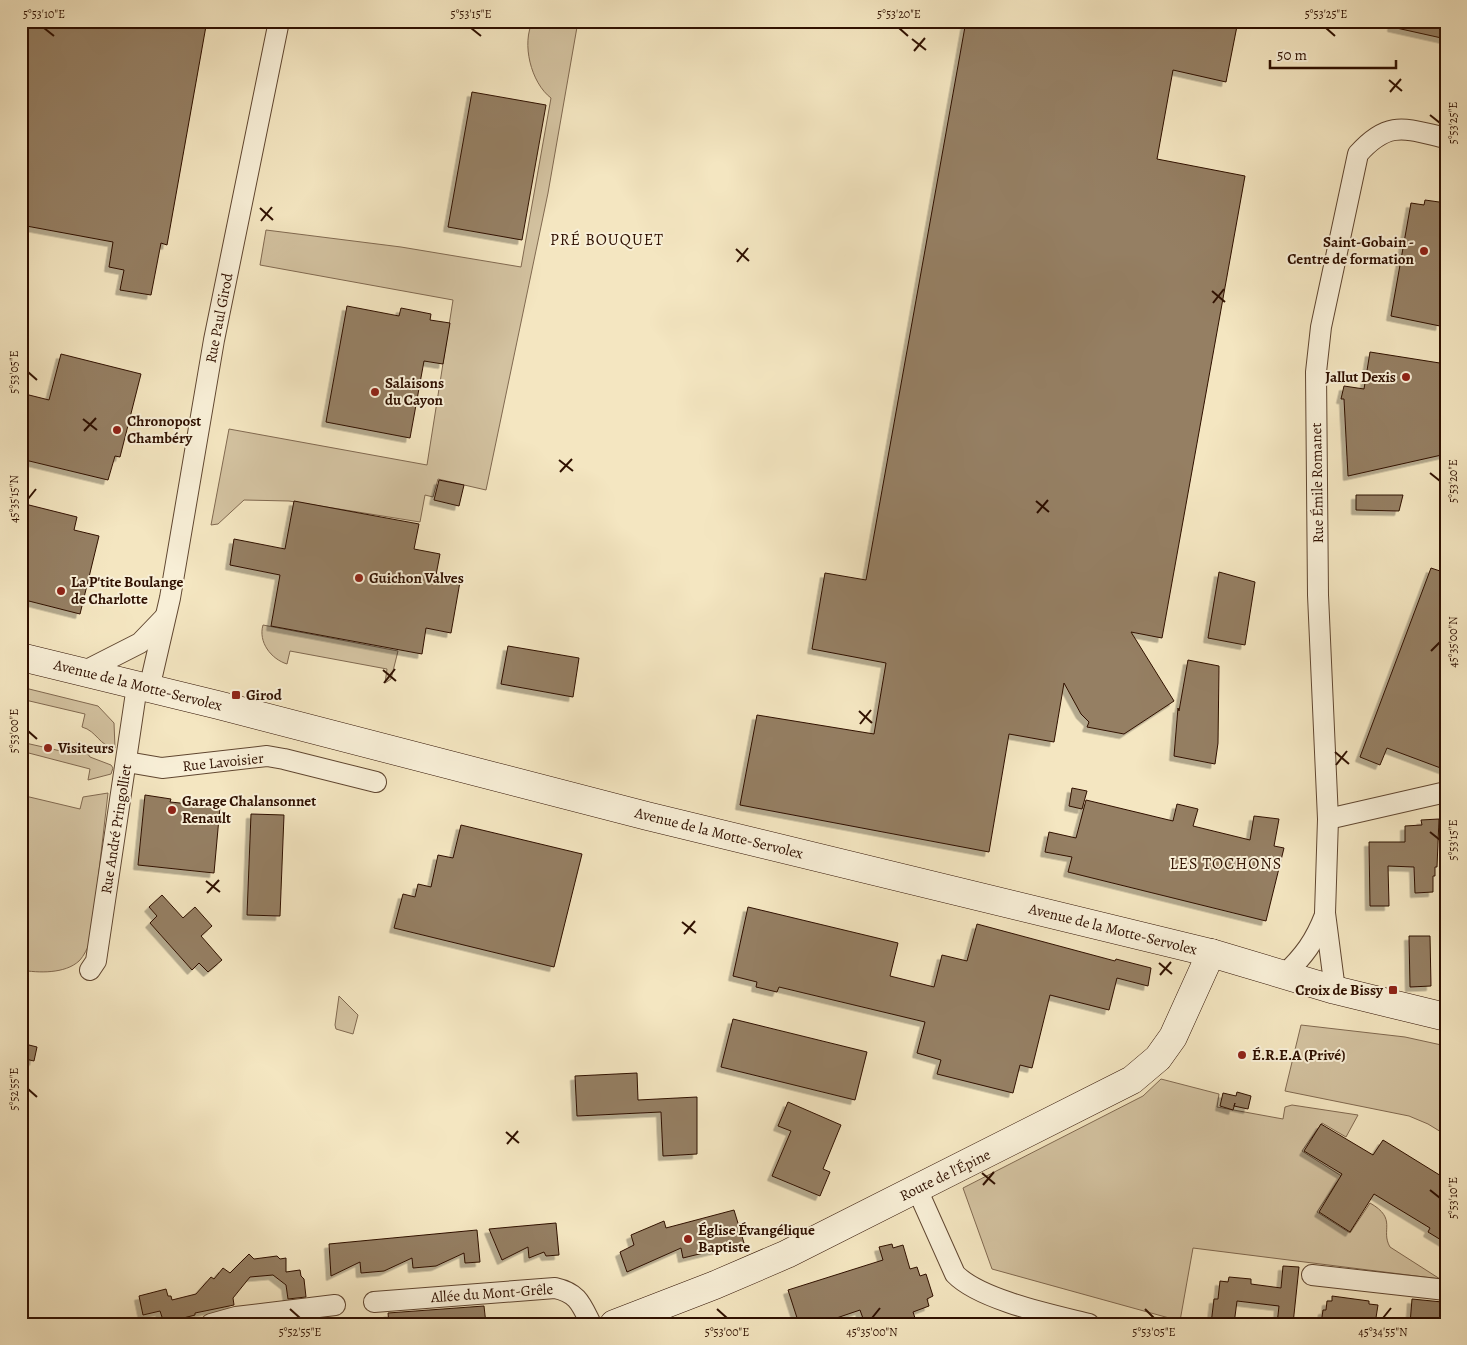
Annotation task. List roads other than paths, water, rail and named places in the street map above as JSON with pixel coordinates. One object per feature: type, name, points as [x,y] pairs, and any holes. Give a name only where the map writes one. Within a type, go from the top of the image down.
[{"type":"main road","name":"Avenue de la Motte-Servolex","points":[[21,657],[218,705],[656,818],[1211,953],[1335,990],[1446,1017]]},
{"type":"main road","name":"Route de l'Épine","points":[[614,1324],[715,1285],[787,1254],[1106,1094],[1146,1070],[1158,1058],[1173,1037],[1211,953]]},
{"type":"main road","name":"Avenue de la Motte-Servolex","points":[[1417,1009],[1446,1012]]},
{"type":"street","name":"Rue Paul Girod","points":[[143,688],[166,615],[214,340],[279,21]]},
{"type":"street","name":"Rue Émile Romanet","points":[[1335,990],[1325,914],[1328,820],[1316,512],[1316,372],[1320,326],[1358,154],[1368,142],[1380,135],[1401,128],[1446,138]]},
{"type":"street","points":[[83,672],[140,643],[166,615]]},
{"type":"street","name":"Rue André Pringolliet","points":[[90,970],[96,961],[127,762],[143,688]]},
{"type":"street","name":"Rue Lavoisier","points":[[127,762],[162,768],[267,756],[376,782]]},
{"type":"street","points":[[1328,820],[1446,792]]},
{"type":"street","name":"Rue Émile Romanet","points":[[1284,975],[1296,964],[1316,939],[1325,914]]},
{"type":"street","points":[[917,1189],[955,1274],[964,1284],[1035,1310],[1089,1324]]},
{"type":"street","points":[[1312,1275],[1446,1290]]},
{"type":"street","name":"Allée du Mont-Grêle","points":[[374,1302],[555,1288],[569,1291],[578,1299],[591,1324]]},
{"type":"street","points":[[211,1324],[256,1307],[335,1305]]},
{"type":"place","name":"Saint-Gobain - Centre de formation","points":[[1424,251]]},
{"type":"place","name":"Jallut Dexis","points":[[1406,377]]},
{"type":"place","name":"Salaisons du Cayon","points":[[375,392]]},
{"type":"place","name":"Chronopost Chambéry","points":[[117,430]]},
{"type":"place","name":"Guichon Valves","points":[[359,578]]},
{"type":"place","name":"La P'tite Boulange de Charlotte","points":[[61,591]]},
{"type":"place","name":"Girod","points":[[236,695]]},
{"type":"place","name":"Visiteurs","points":[[48,748]]},
{"type":"place","name":"Garage Chalansonnet Renault","points":[[172,810]]},
{"type":"place","name":"Croix de Bissy","points":[[1393,990]]},
{"type":"place","name":"É.R.E.A (Privé)","points":[[1242,1055]]},
{"type":"place","name":"Église Évangélique Baptiste","points":[[688,1239]]},
{"type":"district","name":"PRÉ BOUQUET","points":[[607,240]]},
{"type":"district","name":"LES TOCHONS","points":[[1226,864]]}]
